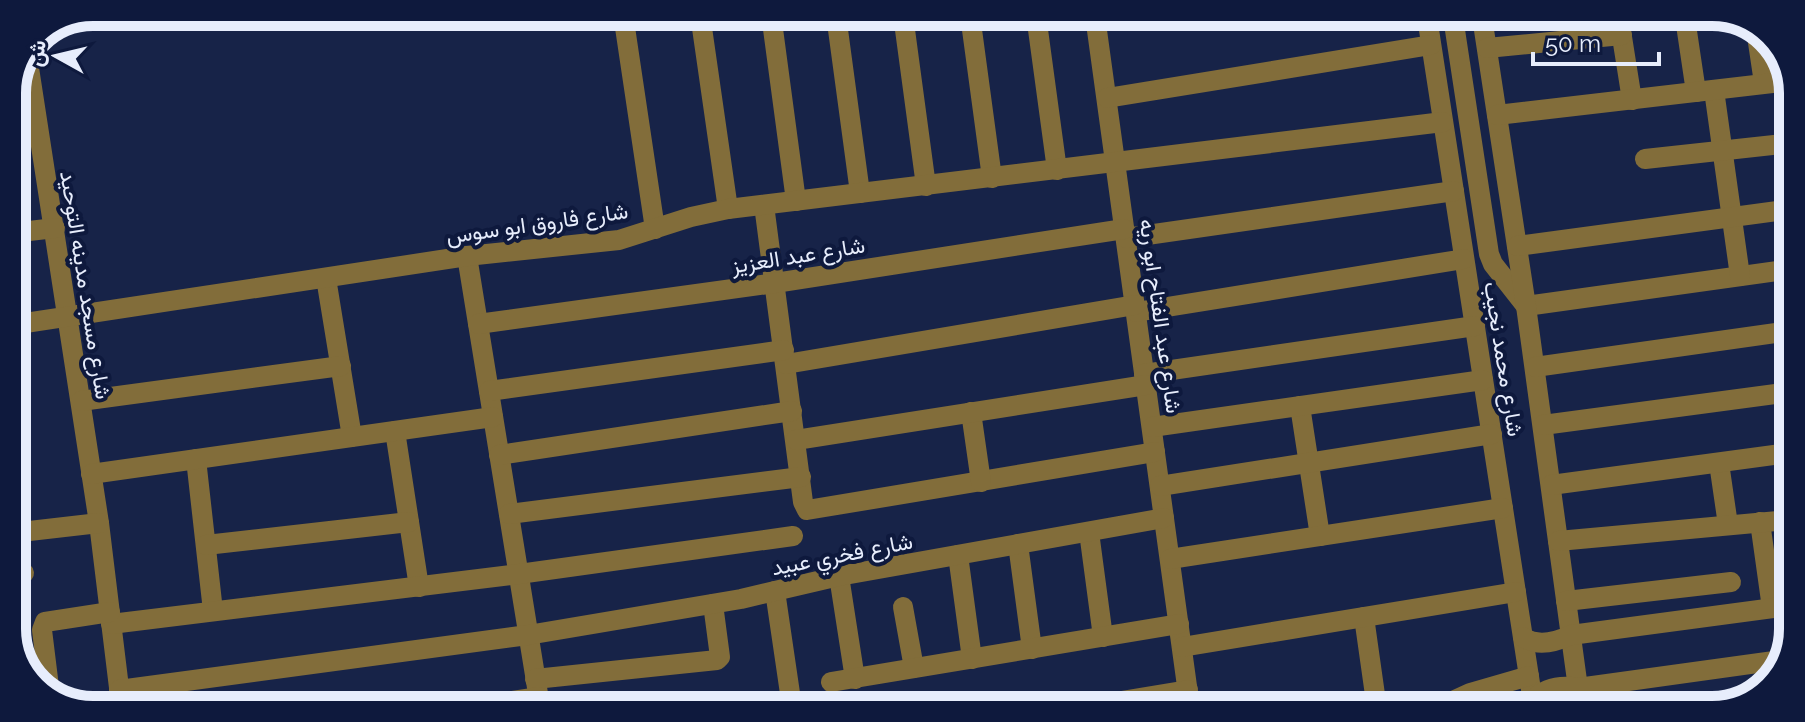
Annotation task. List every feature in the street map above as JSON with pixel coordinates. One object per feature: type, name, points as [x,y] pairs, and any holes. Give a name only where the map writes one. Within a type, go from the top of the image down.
[{"type":"street","points":[[625,26],[655,229]]},
{"type":"street","points":[[702,26],[728,209]]},
{"type":"street","points":[[773,26],[796,201]]},
{"type":"street","points":[[837,26],[860,193]]},
{"type":"street","points":[[904,26],[926,186]]},
{"type":"street","points":[[971,26],[992,178]]},
{"type":"street","points":[[1037,26],[1057,170]]},
{"type":"street","name":"شارع عبد الفتاح ابو ريه","points":[[1097,26],[1189,696]]},
{"type":"street","name":"شارع محمد نجيب","points":[[1428,26],[1532,696]]},
{"type":"street","points":[[1454,26],[1489,254],[1493,264],[1526,306],[1779,271]]},
{"type":"street","name":"شارع محمد نجيب","points":[[1483,26],[1535,367],[1579,696]]},
{"type":"street","points":[[1487,48],[1620,26],[1632,100]]},
{"type":"street","points":[[1687,26],[1722,151],[1740,276]]},
{"type":"street","points":[[1107,98],[1431,45]]},
{"type":"street","points":[[1758,46],[1764,83]]},
{"type":"street","name":"شارع مسجد مدينه التوحيد","points":[[29,72],[99,523],[120,696]]},
{"type":"street","points":[[1497,115],[1777,82]]},
{"type":"street","name":"شارع فاروق ابو سوس","points":[[26,323],[467,256],[619,240],[728,209],[1443,122]]},
{"type":"street","points":[[1645,159],[1779,144]]},
{"type":"street","name":"شارع عبد العزيز","points":[[478,324],[1125,233],[1454,191]]},
{"type":"street","points":[[764,205],[804,505],[810,511],[1155,452]]},
{"type":"street","points":[[1517,246],[1779,211]]},
{"type":"street","points":[[26,231],[55,228]]},
{"type":"street","points":[[467,256],[538,694],[719,659],[713,604]]},
{"type":"street","points":[[489,391],[785,357],[1464,259]]},
{"type":"street","points":[[326,278],[352,437]]},
{"type":"street","points":[[796,440],[1475,326]]},
{"type":"street","points":[[1535,367],[1779,333]]},
{"type":"street","points":[[81,401],[341,366]]},
{"type":"street","points":[[1152,427],[1483,380]]},
{"type":"street","points":[[1543,425],[1779,393]]},
{"type":"street","points":[[1300,406],[1320,536]]},
{"type":"street","points":[[499,455],[792,411]]},
{"type":"street","points":[[971,412],[981,482]]},
{"type":"street","points":[[91,474],[493,417]]},
{"type":"street","points":[[395,431],[419,587]]},
{"type":"street","points":[[1160,486],[1492,434]]},
{"type":"street","points":[[1551,485],[1779,454]]},
{"type":"street","points":[[196,459],[213,611]]},
{"type":"street","points":[[1719,463],[1728,525]]},
{"type":"street","points":[[509,514],[801,477]]},
{"type":"street","points":[[1170,559],[1503,508]]},
{"type":"street","name":"شارع فخري عبيد","points":[[127,696],[713,604],[839,576],[1164,518]]},
{"type":"street","points":[[1558,541],[1779,521]]},
{"type":"street","points":[[206,545],[409,522]]},
{"type":"street","points":[[1760,522],[1779,603]]},
{"type":"street","points":[[26,531],[99,523]]},
{"type":"street","points":[[1089,532],[1103,637]]},
{"type":"street","points":[[48,678],[42,630],[45,622],[213,611],[419,587],[793,536]]},
{"type":"street","points":[[1018,544],[1032,649]]},
{"type":"street","points":[[958,555],[972,659]]},
{"type":"street","points":[[839,576],[855,679]]},
{"type":"street","points":[[1566,601],[1731,582]]},
{"type":"street","points":[[775,591],[790,696]]},
{"type":"street","points":[[1182,647],[1516,592]]},
{"type":"street","points":[[903,607],[914,668]]},
{"type":"street","points":[[1523,637],[1539,643],[1550,642],[1571,635],[1779,607]]},
{"type":"street","points":[[1364,617],[1375,696]]},
{"type":"street","points":[[831,682],[1179,624]]},
{"type":"street","points":[[1538,696],[1552,688],[1578,688],[1770,661]]},
{"type":"street","points":[[1465,696],[1529,676]]}]
